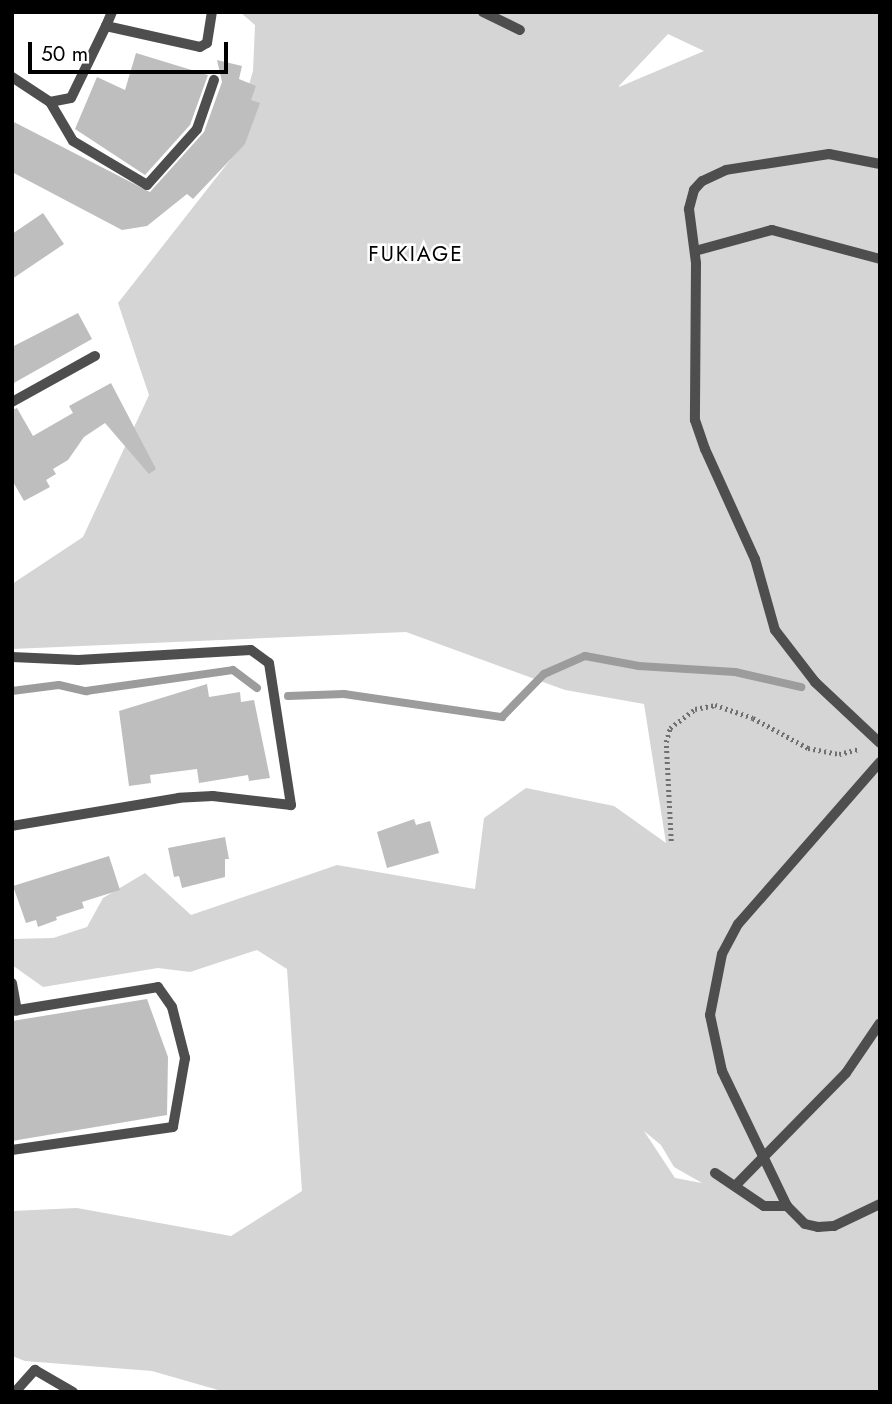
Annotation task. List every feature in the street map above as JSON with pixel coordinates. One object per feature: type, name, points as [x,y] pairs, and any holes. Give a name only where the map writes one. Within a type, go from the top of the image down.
[{"type":"lane","points":[[50,102],[71,98],[112,12]]},
{"type":"lane","points":[[106,26],[200,47],[207,43],[212,12]]},
{"type":"lane","points":[[483,12],[520,30]]},
{"type":"lane","points":[[12,77],[50,102],[73,141],[147,185],[197,129],[214,80]]},
{"type":"lane","points":[[875,744],[815,682],[775,630],[745,534],[705,449],[695,419],[695,251],[690,198],[702,181],[714,175],[829,154],[880,164]]},
{"type":"lane","points":[[695,251],[772,230],[880,259]]},
{"type":"lane","points":[[12,402],[95,356]]},
{"type":"lane","points":[[12,657],[90,660],[251,650],[269,663],[291,805],[213,796],[179,798],[12,826]]},
{"type":"lane","points":[[880,762],[738,924],[722,954],[710,1014],[712,1038],[787,1206],[805,1224],[818,1227],[834,1226],[880,1204]]},
{"type":"lane","points":[[12,983],[15,1011],[158,987],[172,1007],[185,1058],[173,1127],[12,1150]]},
{"type":"lane","points":[[735,1186],[846,1073],[880,1023]]},
{"type":"lane","points":[[715,1173],[764,1206],[787,1206]]},
{"type":"lane","points":[[15,1392],[35,1370],[73,1392]]},
{"type":"path","points":[[671,841],[666,743],[670,727],[695,709],[715,705],[740,714],[808,748],[839,754],[875,744]]},
{"type":"shaded area","points":[[240,12],[880,12],[880,1392],[225,1392],[152,1371],[25,1361],[12,1356],[12,1211],[77,1208],[231,1236],[302,1191],[287,969],[257,950],[190,972],[158,968],[43,987],[12,965],[12,939],[53,938],[87,927],[103,898],[145,873],[191,915],[337,865],[475,889],[484,818],[526,788],[614,806],[666,843],[644,704],[565,690],[406,632],[12,649],[12,584],[83,537],[149,395],[118,303],[234,155],[237,125],[253,71],[255,25]],"holes":[[[668,34],[704,51],[619,87],[619,86]],[[644,1131],[661,1145],[674,1167],[702,1183],[675,1178]]]},
{"type":"building","points":[[136,53],[208,75],[190,125],[145,175],[75,129],[97,77],[125,90]]},
{"type":"building","points":[[217,60],[242,66],[239,79],[256,86],[251,100],[260,103],[245,144],[193,199],[187,194],[147,226],[122,230],[12,172],[12,121],[150,192],[204,132],[222,82]]},
{"type":"building","points":[[43,213],[64,244],[12,279],[12,234]]},
{"type":"building","points":[[78,313],[92,339],[12,384],[12,347]]},
{"type":"building","points":[[111,383],[156,469],[149,474],[105,423],[84,437],[68,460],[53,469],[56,474],[46,480],[50,487],[24,501],[12,480],[12,410],[17,408],[33,436],[73,413],[69,406]]},
{"type":"building","points":[[207,684],[209,697],[240,692],[241,702],[254,700],[270,778],[249,781],[248,775],[199,783],[197,769],[150,775],[151,783],[129,786],[119,711]]},
{"type":"building","points":[[414,819],[416,825],[430,821],[439,853],[387,868],[377,832]]},
{"type":"building","points":[[225,837],[229,859],[225,859],[225,877],[182,888],[179,876],[174,877],[168,848]]},
{"type":"building","points":[[109,856],[120,890],[82,902],[84,908],[56,917],[57,920],[38,927],[36,920],[26,923],[13,886]]},
{"type":"building","points":[[147,999],[168,1057],[167,1115],[12,1141],[12,1021]]},
{"type":"waterway","points":[[288,696],[344,694],[502,717],[544,674],[585,656],[639,666],[735,672],[801,687]]},
{"type":"waterway","points":[[12,691],[59,685],[86,691],[233,670],[257,688]]},
{"type":"district","name":"FUKIAGE","points":[[416,254]]}]
